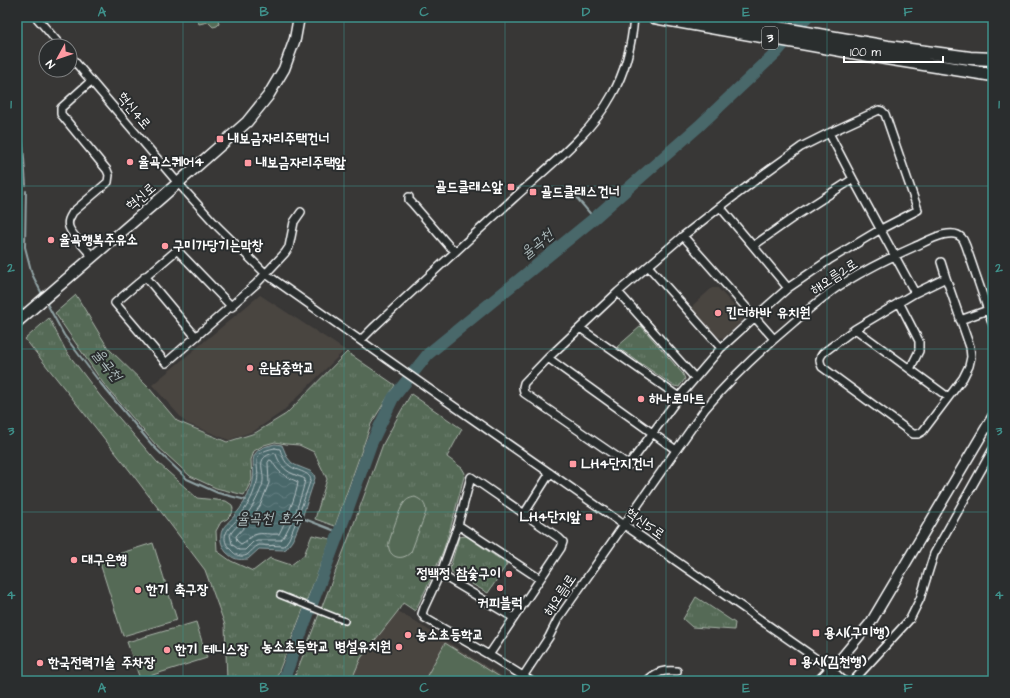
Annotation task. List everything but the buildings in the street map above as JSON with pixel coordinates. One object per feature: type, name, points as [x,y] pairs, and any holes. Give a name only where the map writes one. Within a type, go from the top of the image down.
[{"type":"highway","name":"3","points":[[654,17],[887,53],[993,60]]},
{"type":"highway","name":"3","points":[[715,17],[993,75]]},
{"type":"main road","name":"혁신로","points":[[17,322],[247,122],[268,96],[284,69],[295,39],[299,17]]},
{"type":"street","points":[[36,17],[54,38]]},
{"type":"street","points":[[361,340],[563,154],[593,122],[613,95],[623,71],[633,32],[634,17]]},
{"type":"street","name":"혁신4로","points":[[78,66],[178,183],[218,227],[266,274]]},
{"type":"street","points":[[91,81],[61,108],[60,114],[107,170],[109,175],[108,182],[73,212],[69,218],[68,226],[93,257]]},
{"type":"street","points":[[879,110],[882,111],[885,114],[918,210],[881,229],[829,260],[788,288],[755,317],[721,348],[695,378],[679,397],[629,465],[524,393],[524,383],[548,358],[618,292],[683,236],[801,147],[829,133],[879,110]]},
{"type":"street","points":[[829,133],[915,293]]},
{"type":"street","points":[[754,246],[797,215],[853,179]]},
{"type":"street","points":[[409,197],[409,200],[449,246],[456,251]]},
{"type":"street","points":[[720,207],[788,288]]},
{"type":"street","points":[[232,306],[177,250],[116,302],[166,363],[232,306],[266,274],[285,253],[289,247],[294,222],[301,212]]},
{"type":"street","name":"해오름2로","points":[[624,525],[705,409],[721,390],[774,339],[809,309],[844,283],[895,256],[937,237],[950,233],[956,234],[962,238],[966,246],[993,325]]},
{"type":"street","points":[[683,236],[774,339]]},
{"type":"street","points":[[941,262],[970,347],[971,357],[969,366],[963,378],[923,431],[918,434],[913,434],[822,367],[819,362],[823,353],[855,329],[915,293],[946,278]]},
{"type":"street","points":[[648,266],[721,348]]},
{"type":"street","name":"혁신5로","points":[[266,274],[831,669],[844,681]]},
{"type":"street","points":[[146,276],[196,337]]},
{"type":"street","points":[[618,292],[695,378]]},
{"type":"street","points":[[899,302],[919,341],[919,351],[910,369]]},
{"type":"street","points":[[960,320],[988,310]]},
{"type":"street","points":[[580,328],[679,397]]},
{"type":"street","points":[[855,329],[948,397]]},
{"type":"street","points":[[548,358],[676,450]]},
{"type":"street","points":[[818,681],[842,657],[871,622],[993,416]]},
{"type":"street","points":[[853,681],[910,619],[920,599],[934,554],[993,449]]},
{"type":"street","points":[[524,514],[550,473]]},
{"type":"street","points":[[489,655],[561,548],[563,542],[471,477],[458,525],[440,574],[422,614],[425,618],[489,655],[521,679],[531,681]]},
{"type":"street","points":[[458,525],[540,579]]},
{"type":"street","name":"해오름1로","points":[[521,679],[549,637],[558,619],[624,525]]},
{"type":"street","points":[[440,574],[514,618]]},
{"type":"street","points":[[280,595],[345,621]]},
{"type":"street","points":[[647,681],[661,671],[677,671]]},
{"type":"shaded area","name":"킨더하바 유치원","points":[[712,288],[718,288],[743,316],[742,321],[724,338],[718,337],[693,310],[693,305]]},
{"type":"shaded area","name":"운남중학교","points":[[260,295],[345,350],[282,412],[254,431],[229,440],[186,423],[152,385]]},
{"type":"shaded area","name":"농소초등학교","points":[[398,611],[508,681],[351,681],[361,658]]},
{"type":"green space","points":[[195,17],[223,17],[218,19],[219,24],[217,26],[213,27],[208,22],[199,24]]},
{"type":"green space","points":[[76,295],[108,348],[149,388],[177,421],[227,442],[255,433],[286,414],[347,352],[395,385],[371,424],[335,526],[315,519],[327,479],[314,452],[299,445],[275,442],[264,445],[254,451],[251,460],[252,480],[244,495],[216,488],[190,476],[155,444],[103,383],[55,313]]},
{"type":"green space","points":[[49,318],[66,351],[101,397],[157,462],[197,498],[226,501],[232,505],[232,514],[221,522],[216,531],[217,551],[231,561],[253,571],[270,558],[291,565],[304,555],[312,535],[331,539],[275,681],[227,681],[225,625],[205,570],[130,471],[25,339]]},
{"type":"green space","points":[[641,326],[683,374],[685,379],[679,387],[674,386],[617,347]]},
{"type":"green space","points":[[411,394],[462,429],[447,457],[462,468],[465,473],[440,559],[415,611],[403,603],[361,658],[351,681],[293,681],[349,537],[383,444]]},
{"type":"green space","points":[[415,497],[420,499],[423,503],[426,512],[411,552],[403,557],[395,556],[390,551],[389,547],[389,542],[394,527],[404,503]]},
{"type":"green space","points":[[466,536],[507,564],[488,593],[452,573],[450,568],[459,537]]},
{"type":"green space","name":"한기 축구장","points":[[153,543],[177,620],[123,636],[99,560]]},
{"type":"green space","points":[[696,597],[735,623],[734,630],[692,627],[683,619]]},
{"type":"green space","name":"한기 테니스장","points":[[196,622],[207,658],[140,679],[127,642]]},
{"type":"green space","points":[[445,643],[505,680],[424,681]]},
{"type":"water","name":"율곡천 호수","points":[[275,444],[282,445],[291,462],[314,474],[315,478],[302,518],[292,541],[286,549],[259,549],[248,559],[236,559],[231,557],[224,549],[221,541],[221,532],[240,509],[251,488],[254,473],[254,455],[264,447]]},
{"type":"waterway","name":"율곡천","points":[[283,681],[371,444],[393,398],[428,354],[591,221],[699,126],[776,53],[807,17]]},
{"type":"waterway","name":"율곡천","points":[[17,126],[23,145],[26,185]]},
{"type":"waterway","points":[[575,189],[576,197],[594,218]]},
{"type":"waterway","name":"율곡천","points":[[26,191],[25,247],[32,274],[43,296]]},
{"type":"waterway","name":"율곡천","points":[[46,302],[64,335],[101,384],[153,446],[187,479],[218,493],[246,500]]},
{"type":"waterway","name":"율곡천","points":[[302,518],[338,532]]},
{"type":"place","name":"내보금자리주택건너","points":[[220,139]]},
{"type":"place","name":"율곡스퀘어4","points":[[130,162]]},
{"type":"place","name":"내보금자리주택앞","points":[[248,163]]},
{"type":"place","name":"골드클래스앞","points":[[511,187]]},
{"type":"place","name":"골드클래스건너","points":[[533,192]]},
{"type":"place","name":"율곡행복주유소","points":[[51,240]]},
{"type":"place","name":"구미가당기는막창","points":[[165,246]]},
{"type":"place","name":"킨더하바 유치원","points":[[718,313]]},
{"type":"place","name":"운남중학교","points":[[250,368]]},
{"type":"place","name":"하나로마트","points":[[641,399]]},
{"type":"place","name":"LH4단지건너","points":[[573,464]]},
{"type":"place","name":"LH4단지앞","points":[[589,517]]},
{"type":"place","name":"대구은행","points":[[74,560]]},
{"type":"place","name":"정백정 참숯구이","points":[[509,574]]},
{"type":"place","name":"커피블럭","points":[[500,588]]},
{"type":"place","name":"한기 축구장","points":[[138,590]]},
{"type":"place","name":"용시(구미행)","points":[[816,633]]},
{"type":"place","name":"농소초등학교","points":[[408,635]]},
{"type":"place","name":"농소초등학교 병설유치원","points":[[399,647]]},
{"type":"place","name":"한기 테니스장","points":[[167,650]]},
{"type":"place","name":"용시(김천행)","points":[[793,662]]},
{"type":"place","name":"한국전력기술 주차장","points":[[40,663]]}]
